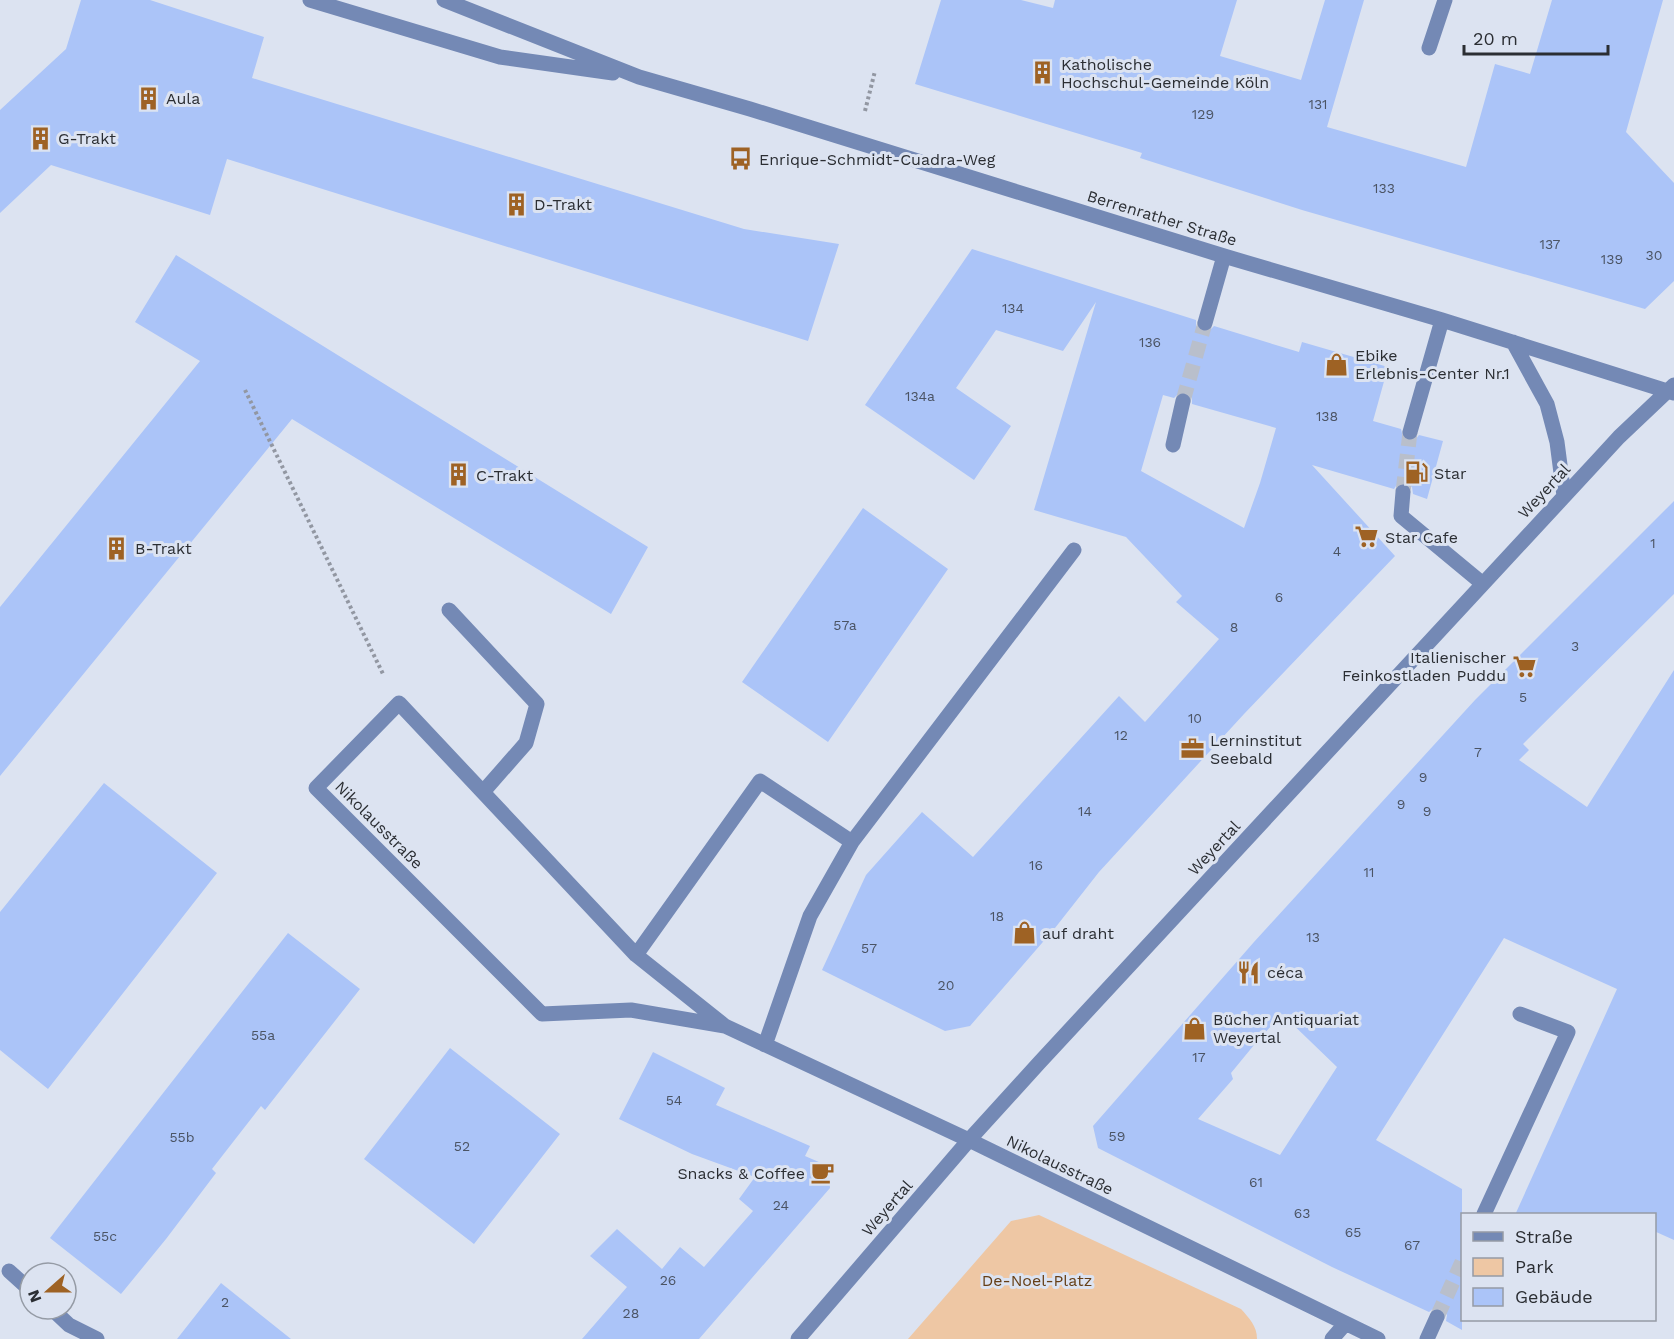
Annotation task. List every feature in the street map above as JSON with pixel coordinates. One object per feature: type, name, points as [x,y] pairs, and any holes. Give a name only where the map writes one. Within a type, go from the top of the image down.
[{"type":"street","name":"Berrenrather Straße","points":[[310,0],[500,57],[639,77]]},
{"type":"street","name":"Berrenrather Straße","points":[[444,0],[639,77],[1672,390]]},
{"type":"street","points":[[1429,48],[1445,0]]},
{"type":"street","points":[[1204,323],[1224,256]]},
{"type":"street","points":[[1410,432],[1442,320]]},
{"type":"street","points":[[1513,342],[1547,404],[1557,442],[1564,496]]},
{"type":"street","name":"Weyertal","points":[[798,1339],[969,1140],[1619,437],[1672,390]]},
{"type":"street","points":[[1173,445],[1183,401]]},
{"type":"street","points":[[1404,492],[1401,516],[1484,584]]},
{"type":"street","points":[[765,1045],[810,916],[852,842],[1074,550]]},
{"type":"street","points":[[449,610],[537,704],[526,743],[483,792]]},
{"type":"street","name":"Nikolausstraße","points":[[725,1026],[631,1010],[542,1014],[316,788],[399,703],[636,955],[725,1026],[969,1140],[1378,1339]]},
{"type":"street","points":[[636,955],[760,782],[852,842]]},
{"type":"street","points":[[1485,1213],[1568,1032],[1520,1014]]},
{"type":"street","points":[[9,1271],[18,1279]]},
{"type":"street","points":[[1427,1339],[1437,1317]]},
{"type":"street","points":[[65,1321],[97,1339]]},
{"type":"street","points":[[1332,1339],[1345,1324]]},
{"type":"path","points":[[856,142],[875,71]]},
{"type":"path","points":[[245,390],[374,659],[399,703]]},
{"type":"green space","name":"De-Noel-Platz","points":[[1039,1215],[1241,1309],[1254,1326],[1257,1339],[908,1339],[1011,1221]]},
{"type":"building","points":[[81,0],[150,0],[264,37],[252,78],[744,229],[839,244],[808,341],[227,159],[210,215],[51,165],[0,213],[0,110],[66,49]]},
{"type":"building","points":[[941,0],[1021,0],[1053,8],[1055,0],[1237,0],[1220,56],[1301,80],[1325,0],[1364,0],[1327,127],[1466,167],[1495,64],[1530,74],[1552,0],[1663,0],[1626,132],[1674,183],[1674,281],[1645,309],[1302,210],[1140,158],[1142,153],[915,84]]},
{"type":"building","points":[[972,249],[1196,320],[1196,326],[1202,332],[1208,332],[1214,326],[1299,352],[1302,342],[1388,367],[1373,421],[1401,429],[1403,438],[1408,441],[1416,439],[1419,435],[1443,441],[1427,499],[1413,494],[1412,487],[1404,482],[1398,483],[1394,489],[1312,465],[1395,556],[1244,714],[1099,872],[1055,928],[970,1026],[945,1031],[822,970],[866,875],[922,812],[973,857],[1119,696],[1145,722],[1219,639],[1176,602],[1182,596],[1126,537],[1034,510],[1096,302],[1063,351],[996,330],[956,388],[1011,426],[974,480],[865,405]],"holes":[[[1185,391],[1192,398],[1192,404],[1276,428],[1244,528],[1141,471],[1163,395],[1174,398],[1180,392]]]},
{"type":"building","points":[[176,255],[648,547],[611,614],[292,419],[0,776],[0,607],[200,361],[135,322]]},
{"type":"building","points":[[1674,501],[1674,594],[1523,744],[1529,750],[1519,760],[1587,807],[1674,670],[1674,1240],[1656,1232],[1656,1213],[1516,1213],[1617,989],[1504,938],[1376,1140],[1462,1189],[1462,1330],[1446,1321],[1447,1315],[1442,1308],[1435,1307],[1429,1312],[1332,1267],[1098,1148],[1093,1126],[1254,942],[1475,700]],"holes":[[[1282,1014],[1337,1067],[1280,1155],[1198,1119],[1233,1079],[1231,1073]]]},
{"type":"building","points":[[863,508],[948,569],[828,742],[742,682]]},
{"type":"building","points":[[104,783],[217,873],[48,1089],[0,1050],[0,912]]},
{"type":"building","points":[[288,933],[360,989],[265,1110],[261,1106],[212,1169],[216,1173],[121,1294],[50,1238]]},
{"type":"building","points":[[450,1048],[560,1134],[474,1244],[364,1159]]},
{"type":"building","points":[[653,1052],[725,1088],[716,1105],[810,1146],[805,1156],[828,1166],[830,1188],[699,1339],[582,1339],[627,1287],[590,1256],[617,1229],[662,1269],[680,1247],[704,1267],[753,1211],[739,1199],[755,1177],[692,1154],[619,1119]]},
{"type":"building","points":[[221,1283],[291,1339],[177,1339]]},
{"type":"tunnel","points":[[1183,401],[1205,323]]},
{"type":"tunnel","points":[[1403,492],[1410,432]]},
{"type":"tunnel","points":[[1437,1317],[1461,1264]]},
{"type":"place","name":"Katholische Hochschul-Gemeinde Köln","points":[[1043,73]]},
{"type":"place","name":"Aula","points":[[148,98]]},
{"type":"place","name":"G-Trakt","points":[[40,138]]},
{"type":"place","name":"Enrique-Schmidt-Cuadra-Weg","points":[[741,159]]},
{"type":"place","name":"D-Trakt","points":[[516,204]]},
{"type":"place","name":"Ebike Erlebnis-Center Nr.1","points":[[1337,364]]},
{"type":"place","name":"Star","points":[[1416,473]]},
{"type":"place","name":"C-Trakt","points":[[458,475]]},
{"type":"place","name":"Star Cafe","points":[[1367,537]]},
{"type":"place","name":"B-Trakt","points":[[117,548]]},
{"type":"place","name":"Italienischer Feinkostladen Puddu","points":[[1524,666]]},
{"type":"place","name":"Lerninstitut Seebald","points":[[1192,749]]},
{"type":"place","name":"auf draht","points":[[1024,933]]},
{"type":"place","name":"céca","points":[[1249,972]]},
{"type":"place","name":"Bücher Antiquariat Weyertal","points":[[1195,1028]]},
{"type":"place","name":"Snacks & Coffee","points":[[823,1173]]}]
